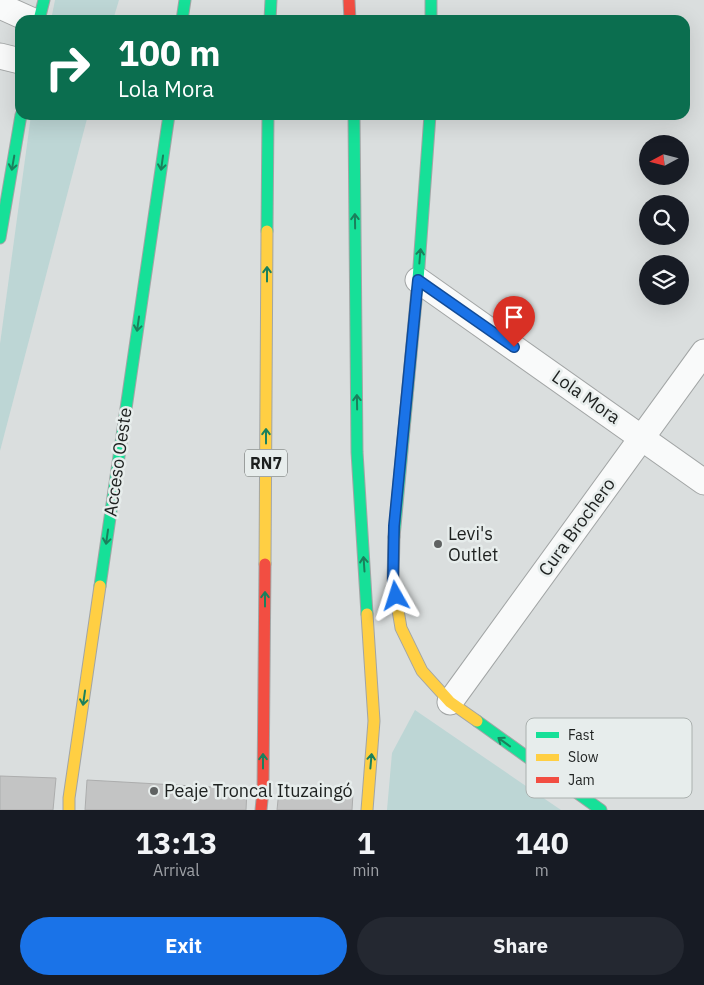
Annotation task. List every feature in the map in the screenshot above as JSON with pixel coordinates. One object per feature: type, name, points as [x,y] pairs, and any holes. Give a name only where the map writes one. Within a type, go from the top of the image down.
[{"type":"main road","points":[[40,15],[44,0]]},
{"type":"main road","points":[[183,15],[185,0]]},
{"type":"main road","points":[[270,15],[271,0]]},
{"type":"main road","points":[[349,0],[350,15]]},
{"type":"main road","points":[[431,0],[431,15]]},
{"type":"main road","points":[[0,238],[20,120]]},
{"type":"main road","name":"Acceso Oeste","points":[[69,810],[69,798],[168,120]]},
{"type":"main road","name":"RN7","points":[[261,810],[263,770],[268,120]]},
{"type":"main road","points":[[354,120],[357,452],[374,721],[367,810]]},
{"type":"main road","points":[[430,120],[418,280],[394,526],[393,580],[402,628],[422,671],[450,702],[526,756]]},
{"type":"main road","points":[[584,798],[601,810]]},
{"type":"street","points":[[0,6],[20,15]]},
{"type":"street","points":[[0,56],[15,60]]},
{"type":"street","name":"Lola Mora","points":[[418,280],[704,482]]},
{"type":"street","name":"Cura Brochero","points":[[450,702],[704,352]]},
{"type":"shaded area","points":[[55,0],[119,0],[114,15],[52,15]]},
{"type":"shaded area","points":[[30,120],[87,120],[0,451],[0,344]]},
{"type":"shaded area","points":[[415,710],[526,786],[526,798],[543,798],[561,810],[387,810],[392,753]]},
{"type":"building","points":[[0,776],[56,778],[53,810],[0,810]]},
{"type":"building","points":[[87,780],[247,789],[246,810],[85,810]]},
{"type":"building","points":[[279,790],[353,793],[352,810],[277,810]]},
{"type":"traffic: fast","points":[[40,15],[44,0]]},
{"type":"traffic: fast","points":[[183,15],[185,0]]},
{"type":"traffic: fast","points":[[270,15],[271,0]]},
{"type":"traffic: fast","points":[[431,0],[431,15]]},
{"type":"traffic: fast","points":[[0,238],[20,120]]},
{"type":"traffic: fast","points":[[100,586],[168,120]]},
{"type":"traffic: fast","points":[[267,231],[268,120]]},
{"type":"traffic: fast","points":[[354,120],[357,452],[367,614]]},
{"type":"traffic: fast","points":[[394,537],[418,280],[430,120]]},
{"type":"traffic: fast","points":[[477,721],[526,756]]},
{"type":"traffic: fast","points":[[584,798],[601,810]]},
{"type":"traffic: slow","points":[[265,564],[267,231]]},
{"type":"traffic: slow","points":[[394,537],[393,580],[401,628],[422,671],[450,702],[477,721]]},
{"type":"traffic: slow","points":[[69,810],[69,798],[100,586]]},
{"type":"traffic: slow","points":[[367,614],[374,721],[367,810]]},
{"type":"traffic: jam","points":[[349,0],[350,15]]},
{"type":"traffic: jam","points":[[261,810],[263,790],[265,564]]},
{"type":"place","name":"Levi's Outlet","points":[[438,544]]},
{"type":"place","name":"Peaje Troncal Ituzaingó","points":[[154,791]]},
{"type":"route","points":[[396,596],[393,580],[394,526],[418,280],[514,347]]}]
